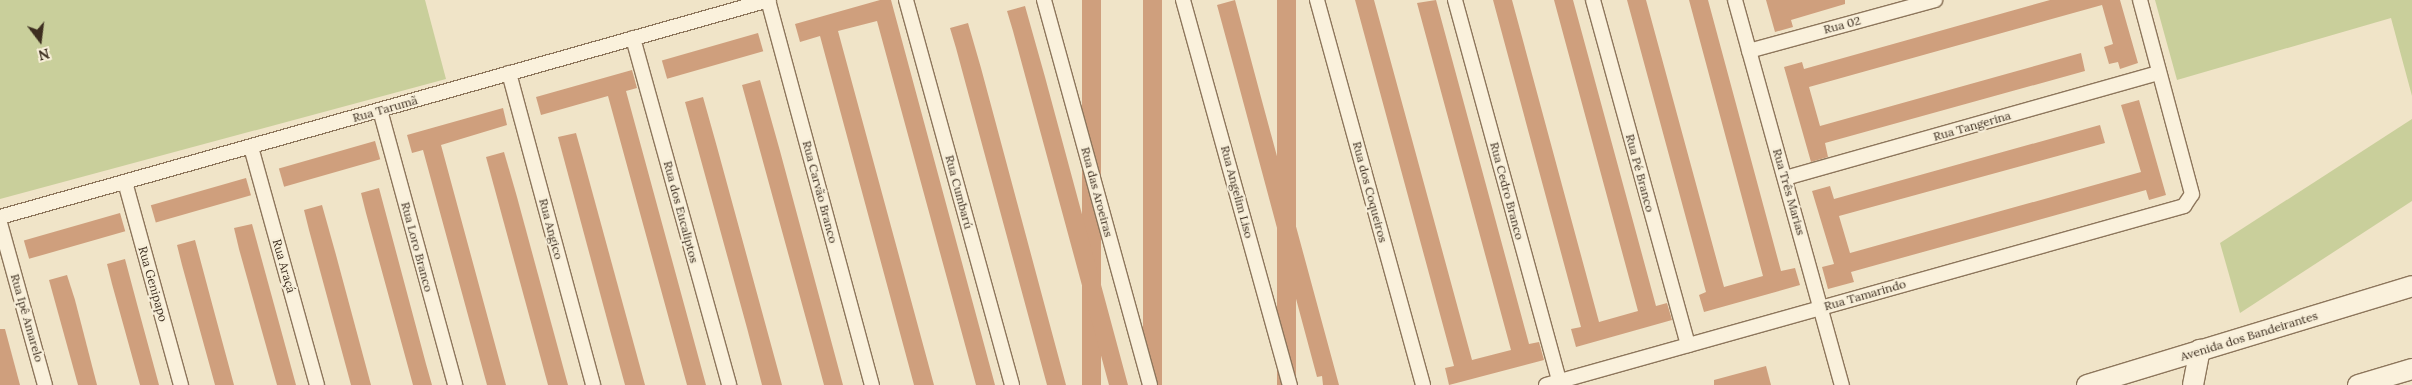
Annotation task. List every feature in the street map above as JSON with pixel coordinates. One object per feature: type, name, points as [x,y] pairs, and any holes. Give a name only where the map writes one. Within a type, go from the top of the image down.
[{"type":"street","name":"Rua Tarumã","points":[[0,217],[768,0]]},
{"type":"street","name":"Rua Carvão Branco","points":[[768,0],[872,385]]},
{"type":"street","name":"Rua Cumbarú","points":[[906,0],[1012,385]]},
{"type":"street","name":"Rua das Aroeiras","points":[[1044,0],[1150,385]]},
{"type":"street","name":"Rua Angelim Liso","points":[[1184,0],[1290,385]]},
{"type":"street","name":"Rua dos Coqueiros","points":[[1317,0],[1423,385]]},
{"type":"street","name":"Rua Cedro Branco","points":[[1455,0],[1553,383]]},
{"type":"street","name":"Rua Pé Branco","points":[[1593,0],[1688,345]]},
{"type":"street","name":"Rua Três Marias","points":[[1735,0],[1842,385]]},
{"type":"street","name":"Rua 02","points":[[1749,50],[1935,0]]},
{"type":"street","points":[[2140,0],[2159,74]]},
{"type":"street","name":"Rua dos Eucaliptos","points":[[633,38],[729,385]]},
{"type":"street","name":"Rua Angico","points":[[509,74],[593,385]]},
{"type":"street","name":"Rua Tamarindo","points":[[1553,383],[2184,206],[2192,194],[2159,74]]},
{"type":"street","name":"Rua Tangerina","points":[[1785,178],[2159,74]]},
{"type":"street","name":"Rua Loro Branco","points":[[380,110],[455,385]]},
{"type":"street","name":"Rua Araçá","points":[[251,146],[317,385]]},
{"type":"street","name":"Rua Genipapo","points":[[125,182],[182,385]]},
{"type":"street","name":"Rua Ipê Amarelo","points":[[0,223],[45,385]]},
{"type":"street","name":"Avenida dos Bandeirantes","points":[[2087,385],[2412,286]]},
{"type":"street","points":[[2193,385],[2200,350]]},
{"type":"street","points":[[2358,385],[2386,380],[2412,369]]},
{"type":"green space","points":[[0,0],[425,0],[446,79],[0,199]]},
{"type":"green space","points":[[2155,0],[2412,0],[2412,96],[2391,18],[2177,80]]},
{"type":"green space","points":[[2412,119],[2412,201],[2240,313],[2220,243]]},
{"type":"building","points":[[880,0],[891,0],[995,385],[976,385],[877,21],[838,31],[934,385],[914,385],[820,36],[800,42],[795,24]]},
{"type":"building","points":[[1082,0],[1101,0],[1101,385],[1082,385]]},
{"type":"building","points":[[1143,0],[1162,0],[1162,385],[1143,385]]},
{"type":"building","points":[[1235,0],[1339,385],[1323,385],[1322,376],[1317,377],[1217,5]]},
{"type":"building","points":[[1277,0],[1296,0],[1296,385],[1277,385]]},
{"type":"building","points":[[1355,0],[1374,0],[1472,360],[1511,350],[1417,3],[1436,0],[1529,344],[1539,342],[1544,360],[1449,385],[1445,368],[1454,366]]},
{"type":"building","points":[[1493,0],[1512,0],[1599,322],[1638,311],[1554,0],[1573,0],[1656,306],[1667,303],[1672,320],[1576,347],[1571,329],[1581,327]]},
{"type":"building","points":[[1627,0],[1646,0],[1724,287],[1763,276],[1689,0],[1708,0],[1781,271],[1795,268],[1800,285],[1704,312],[1699,295],[1706,292]]},
{"type":"building","points":[[1766,0],[1845,0],[1845,4],[1791,20],[1793,27],[1775,32]]},
{"type":"building","points":[[2050,0],[2120,0],[2138,63],[2120,69],[2118,62],[2109,64],[2104,47],[2113,44],[2102,5],[1809,87],[1820,126],[2081,53],[2085,71],[1825,143],[1828,157],[1811,162],[1784,67],[1802,62],[1804,69]]},
{"type":"building","points":[[1025,6],[1128,385],[1109,385],[1007,11]]},
{"type":"building","points":[[968,23],[1066,385],[1047,385],[950,28]]},
{"type":"building","points":[[758,33],[763,51],[667,79],[662,61]]},
{"type":"building","points":[[632,70],[637,88],[626,91],[706,385],[687,385],[608,96],[541,115],[536,97]]},
{"type":"building","points":[[760,80],[843,385],[824,385],[742,85]]},
{"type":"building","points":[[703,97],[782,385],[762,385],[685,102]]},
{"type":"building","points":[[2139,100],[2166,195],[2149,200],[2146,190],[1851,272],[1854,282],[1828,289],[1822,267],[1834,264],[1812,191],[1830,186],[1834,199],[2100,125],[2105,143],[1839,216],[1850,253],[2073,191],[2141,172],[2121,105]]},
{"type":"building","points":[[503,108],[507,125],[441,145],[506,385],[487,385],[423,150],[412,153],[407,135]]},
{"type":"building","points":[[576,133],[645,385],[625,385],[611,334],[558,137]]},
{"type":"building","points":[[375,141],[380,159],[284,187],[279,169]]},
{"type":"building","points":[[504,152],[568,385],[548,385],[486,157]]},
{"type":"building","points":[[246,178],[251,195],[156,223],[151,205]]},
{"type":"building","points":[[379,188],[432,385],[413,385],[366,213],[361,193]]},
{"type":"building","points":[[322,205],[371,385],[351,385],[304,210]]},
{"type":"building","points":[[120,213],[125,231],[29,259],[24,241]]},
{"type":"building","points":[[252,224],[296,385],[277,385],[239,249],[234,228]]},
{"type":"building","points":[[195,240],[234,385],[215,385],[182,265],[177,245]]},
{"type":"building","points":[[125,259],[159,385],[140,385],[112,284],[107,264]]},
{"type":"building","points":[[67,275],[97,385],[78,385],[49,280]]},
{"type":"building","points":[[0,329],[5,329],[20,385],[0,385]]},
{"type":"building","points":[[1766,366],[1771,385],[1714,385],[1714,380]]}]
